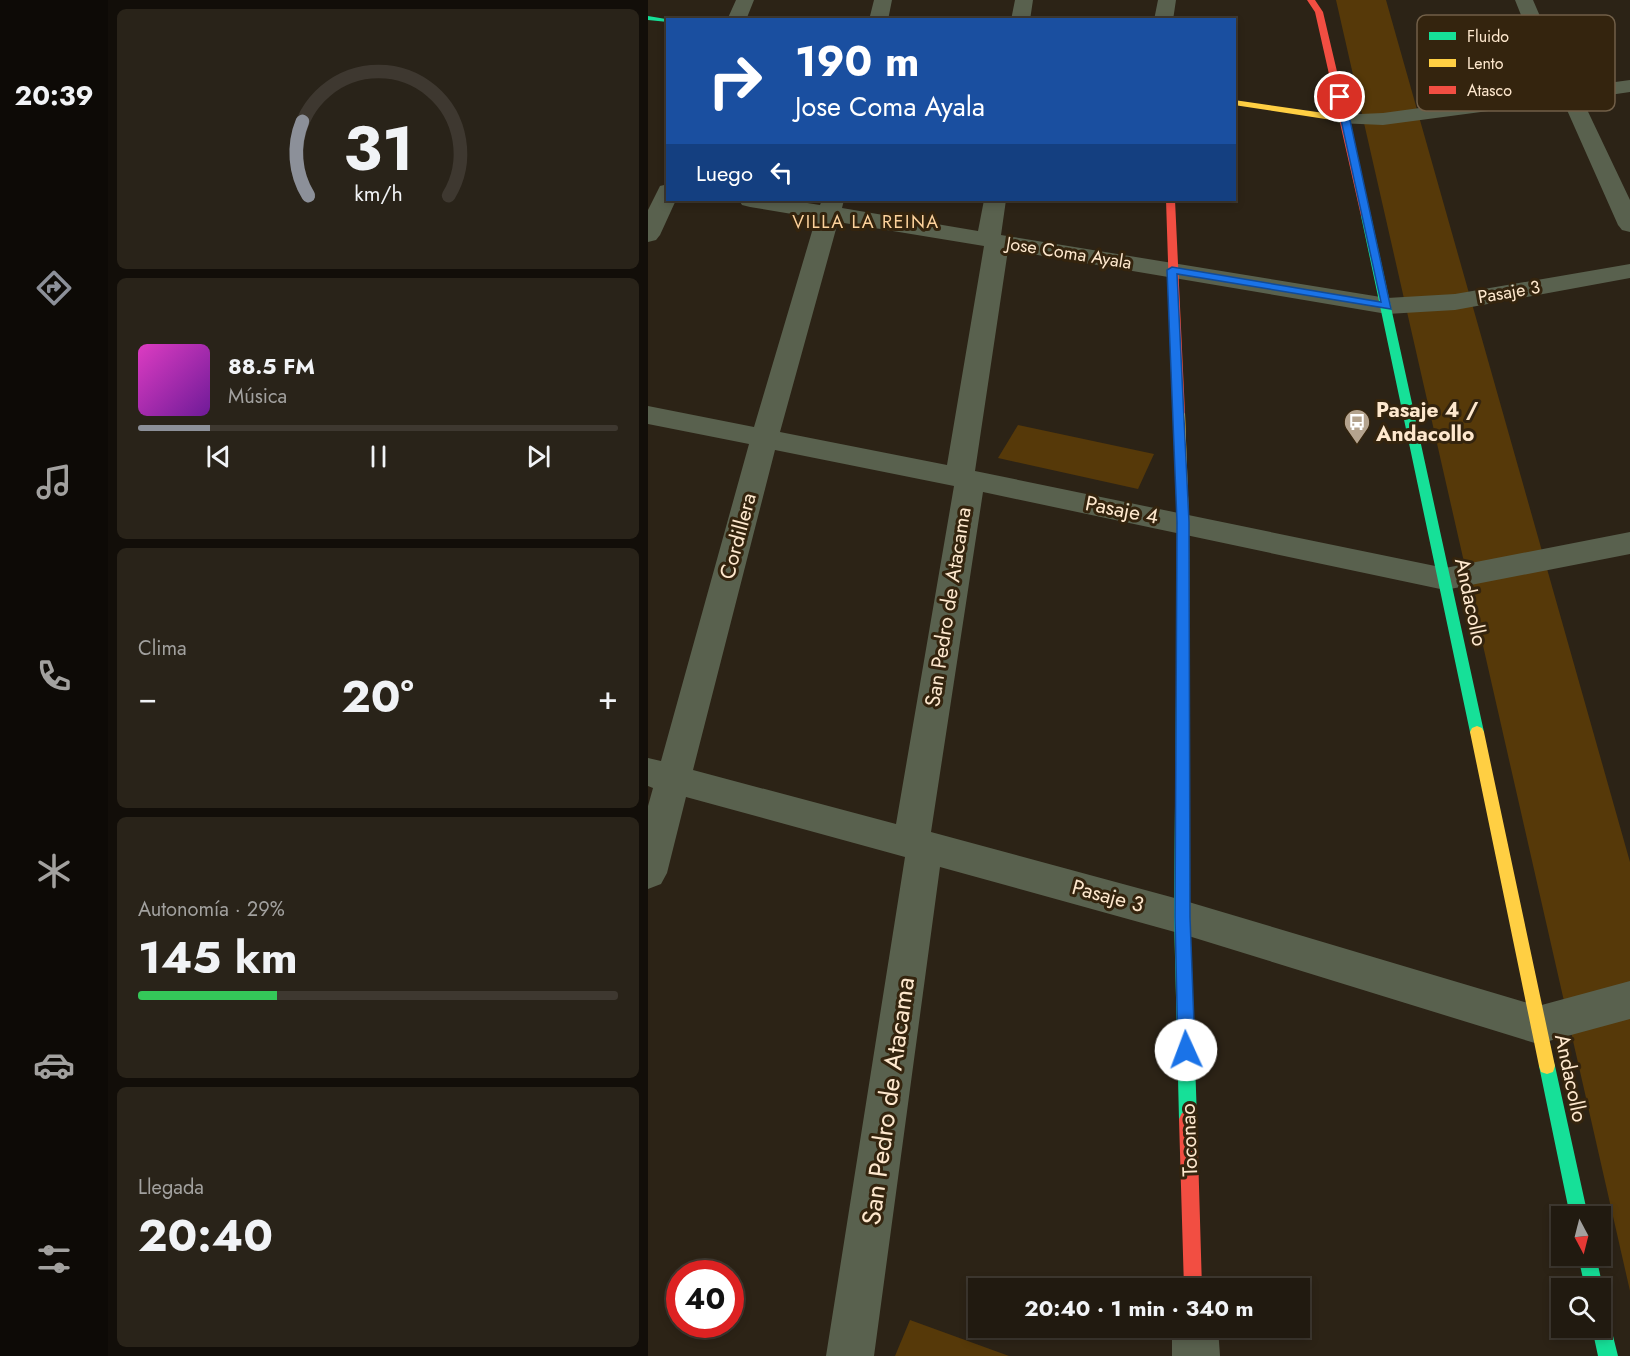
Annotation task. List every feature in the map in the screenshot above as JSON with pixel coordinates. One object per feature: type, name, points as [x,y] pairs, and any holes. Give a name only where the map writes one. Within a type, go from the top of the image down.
[{"type":"street","points":[[737,18],[744,0]]},
{"type":"street","points":[[878,18],[883,0]]},
{"type":"street","points":[[1020,18],[1024,0]]},
{"type":"street","points":[[1163,18],[1167,0]]},
{"type":"street","name":"Andacollo","points":[[1311,0],[1319,12],[1346,118],[1577,1206]]},
{"type":"street","points":[[1524,0],[1531,15]]},
{"type":"street","points":[[648,18],[666,20]]},
{"type":"street","points":[[1615,88],[1630,86]]},
{"type":"street","points":[[1236,102],[1346,118],[1383,119],[1442,111]]},
{"type":"street","points":[[1574,111],[1630,225]]},
{"type":"street","points":[[648,182],[666,185]]},
{"type":"street","points":[[648,235],[666,194]]},
{"type":"street","name":"Jose Coma Ayala","points":[[764,201],[831,206],[993,240],[1387,306]]},
{"type":"street","name":"San Pedro de Atacama","points":[[850,1356],[965,479],[993,240],[995,201]]},
{"type":"street","name":"Toconao","points":[[1170,201],[1183,522],[1182,917],[1194,1278]]},
{"type":"street","name":"Cordillera","points":[[648,873],[661,775],[764,438],[831,206]]},
{"type":"street","name":"Pasaje 3","points":[[1387,306],[1455,302],[1630,271]]},
{"type":"street","name":"Pasaje 4","points":[[648,416],[1183,522],[1445,579],[1630,543]]},
{"type":"street","name":"Pasaje 3","points":[[661,775],[1182,917],[1538,1025]]},
{"type":"street","points":[[1538,1025],[1630,1000]]},
{"type":"street","points":[[1195,1338],[1196,1356]]},
{"type":"street","points":[[1604,1338],[1608,1356]]},
{"type":"shaded area","points":[[1336,0],[1386,0],[1630,862],[1630,1291]]},
{"type":"shaded area","points":[[1018,425],[1154,454],[1138,489],[998,458]]},
{"type":"shaded area","points":[[910,1320],[1009,1356],[895,1356]]},
{"type":"traffic: fast","points":[[648,18],[666,20]]},
{"type":"traffic: fast","points":[[1366,216],[1477,732]]},
{"type":"traffic: fast","points":[[1183,695],[1182,917],[1188,1119]]},
{"type":"traffic: fast","points":[[1547,1066],[1577,1206]]},
{"type":"traffic: fast","points":[[1589,1266],[1592,1278]]},
{"type":"traffic: fast","points":[[1604,1338],[1608,1356]]},
{"type":"traffic: slow","points":[[1236,102],[1345,119]]},
{"type":"traffic: slow","points":[[1179,413],[1183,522],[1183,695]]},
{"type":"traffic: slow","points":[[1477,732],[1547,1066]]},
{"type":"traffic: jam","points":[[1311,0],[1319,12],[1366,216]]},
{"type":"traffic: jam","points":[[1170,201],[1179,413]]},
{"type":"traffic: jam","points":[[1188,1119],[1193,1278]]},
{"type":"place","name":"Pasaje 4 / Andacollo","points":[[1357,445]]},
{"type":"district","name":"VILLA LA REINA","points":[[866,222]]},
{"type":"route","points":[[1186,1050],[1182,917],[1183,522],[1172,270],[1387,306],[1340,97]]}]
